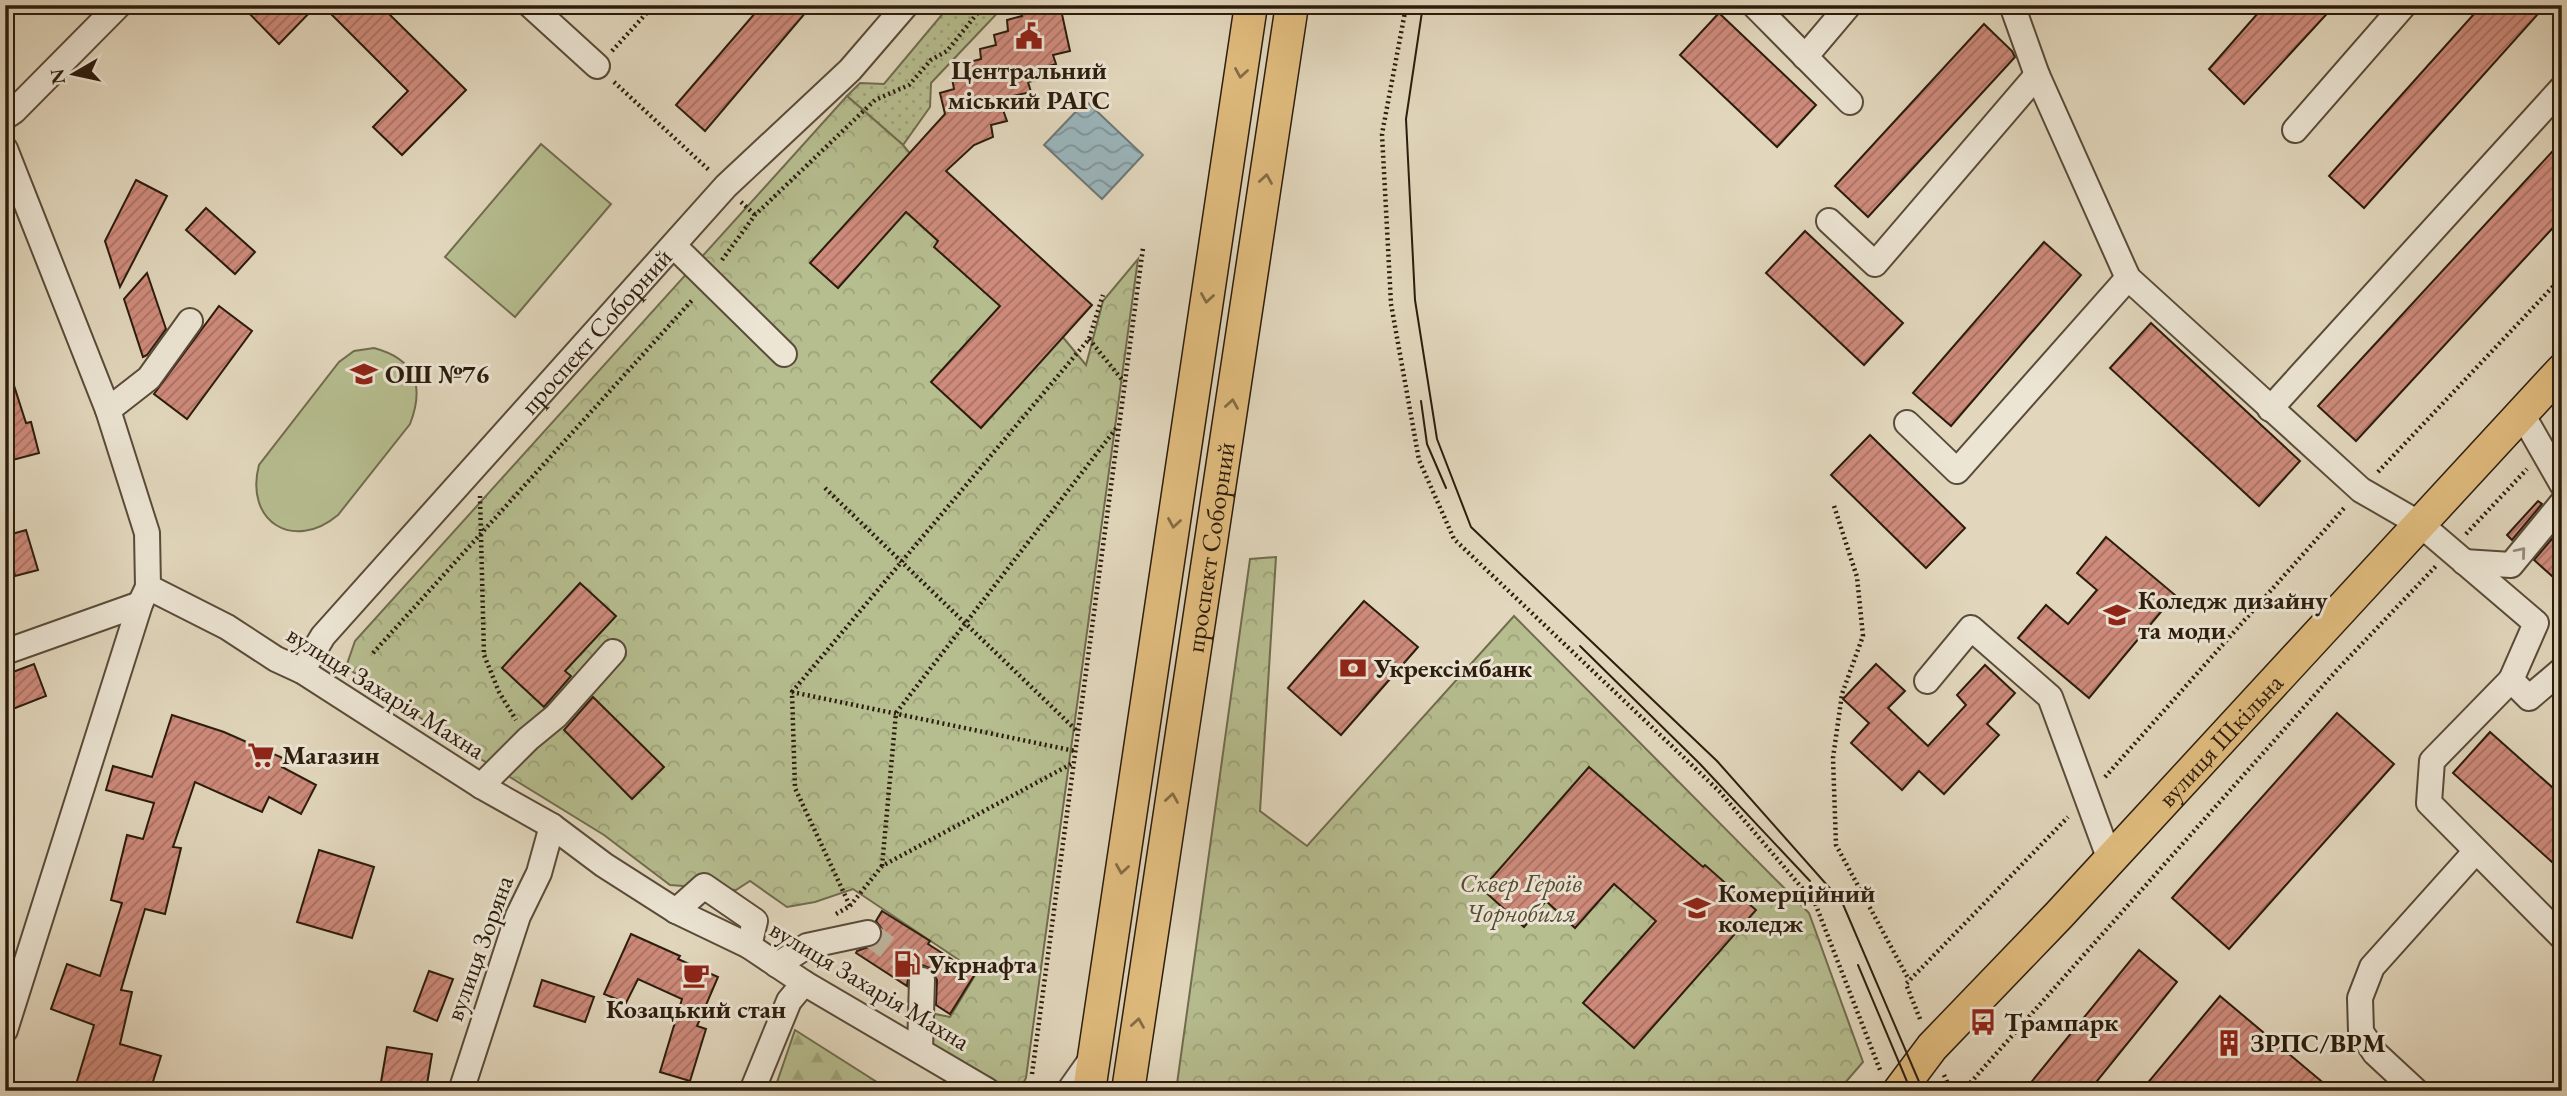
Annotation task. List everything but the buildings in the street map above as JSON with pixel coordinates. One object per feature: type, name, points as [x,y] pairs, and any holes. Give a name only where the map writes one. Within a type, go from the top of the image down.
[{"type":"main road","name":"проспект Соборний","points":[[1089,1091],[1251,5]]},
{"type":"main road","name":"проспект Соборний","points":[[1128,1091],[1292,5]]},
{"type":"main road","name":"вулиця Шкільна","points":[[1891,1084],[1932,1047],[2109,860],[2562,370]]},
{"type":"street","points":[[5,117],[119,5]]},
{"type":"street","points":[[530,5],[597,66]]},
{"type":"street","name":"проспект Соборний","points":[[302,671],[323,636],[726,186],[850,70],[906,5]]},
{"type":"street","points":[[1754,5],[1850,102]]},
{"type":"street","points":[[1805,57],[1849,5]]},
{"type":"street","points":[[2012,5],[2037,75],[2127,278],[2361,489],[2420,524],[2536,623],[2511,680],[2432,761],[2429,803],[2562,937]]},
{"type":"street","points":[[2295,130],[2404,5]]},
{"type":"street","points":[[1829,221],[1874,264],[2037,75]]},
{"type":"street","points":[[2270,409],[2562,88]]},
{"type":"street","points":[[5,149],[108,410],[146,533],[144,596],[5,1030]]},
{"type":"street","points":[[674,246],[784,354]]},
{"type":"street","points":[[1907,423],[1957,471],[2127,278]]},
{"type":"street","points":[[108,410],[149,378],[190,321]]},
{"type":"street","points":[[2457,556],[2511,565],[2561,491],[2522,414]]},
{"type":"street","points":[[5,652],[144,596]]},
{"type":"street","name":"вулиця Захарія Махна","points":[[144,596],[227,627],[276,659],[302,671],[481,786],[552,826],[604,865],[676,911],[749,946],[804,984],[988,1091]]},
{"type":"street","points":[[1927,681],[1971,628],[2050,697],[2109,860]]},
{"type":"street","points":[[481,786],[528,739],[556,716],[613,652]]},
{"type":"street","points":[[2511,680],[2529,698],[2562,670]]},
{"type":"street","name":"вулиця Зоряна","points":[[461,1091],[518,916],[539,873],[552,826]]},
{"type":"street","points":[[2416,1091],[2375,1054],[2361,1032],[2360,998],[2372,967],[2476,850]]},
{"type":"street","points":[[676,911],[704,886],[755,921],[749,946]]},
{"type":"street","points":[[777,965],[807,946],[868,933]]},
{"type":"street","points":[[920,1050],[922,980]]},
{"type":"street","points":[[752,1091],[789,1001],[804,984]]},
{"type":"street","points":[[1069,1091],[1093,1056]]},
{"type":"path","points":[[654,5],[597,66],[726,186]]},
{"type":"path","points":[[373,653],[684,312],[755,215],[875,100],[909,85],[931,60],[947,51],[984,5]]},
{"type":"path","points":[[1409,5],[1405,12],[1382,134],[1391,304],[1419,460],[1449,528],[1454,539],[1719,791],[1815,903],[1891,1084]]},
{"type":"path","points":[[1032,1074],[1143,248]]},
{"type":"path","points":[[1951,1091],[1906,984],[1909,980],[2087,797],[2361,489],[2562,277]]},
{"type":"path","points":[[850,906],[795,788],[792,692],[1089,339],[1103,295]]},
{"type":"path","points":[[1089,339],[1124,382]]},
{"type":"path","points":[[882,866],[896,713],[1119,425]]},
{"type":"path","points":[[1964,1091],[2336,671],[2457,556],[2543,452]]},
{"type":"path","points":[[477,463],[482,535],[484,655],[499,692],[528,739]]},
{"type":"path","points":[[825,488],[1077,731]]},
{"type":"path","points":[[1834,506],[1857,577],[1863,636],[1842,694],[1833,758],[1836,845],[1909,980]]},
{"type":"path","points":[[792,692],[1075,751]]},
{"type":"path","points":[[828,918],[850,906],[882,866],[1073,763]]},
{"type":"green space","points":[[950,5],[1005,5],[931,83],[930,107],[903,145],[847,96],[860,83],[884,84]]},
{"type":"green space","points":[[847,96],[903,145],[1086,365],[1103,301],[1138,259],[1026,1078],[1019,1091],[997,1091],[939,1053],[927,1040],[927,1030],[935,1014],[950,1017],[977,972],[853,889],[815,902],[787,907],[750,881],[736,890],[670,885],[604,835],[479,758],[346,667],[355,641]]},
{"type":"green space","points":[[541,144],[611,204],[515,317],[445,257]]},
{"type":"green space","points":[[374,348],[399,359],[413,376],[416,397],[410,424],[338,515],[321,526],[305,531],[276,525],[266,516],[259,502],[256,485],[259,465],[339,362],[354,351]]},
{"type":"green space","name":"Сквер Героїв Чорнобиля","points":[[1276,557],[1260,811],[1307,846],[1514,616],[1809,913],[1863,1062],[1838,1091],[1176,1091],[1250,559]]},
{"type":"green space","points":[[795,1030],[891,1091],[774,1091]]},
{"type":"water","points":[[1086,101],[1143,155],[1102,199],[1044,145]]},
{"type":"tunnel","points":[[868,933],[922,973],[922,980]]},
{"type":"tram line","points":[[1423,5],[1406,119],[1415,300],[1437,439],[1471,527],[1717,761],[1842,902],[1923,1091]]},
{"type":"tram line","points":[[1421,401],[1427,444],[1446,488]]},
{"type":"tram line","points":[[1580,646],[1700,764],[1810,881]]},
{"type":"tram line","points":[[1858,965],[1911,1091]]},
{"type":"place","name":"Центральний міський РАГС","points":[[1029,36]]},
{"type":"place","name":"ОШ №76","points":[[364,374]]},
{"type":"place","name":"Коледж дизайну та моди","points":[[2117,615]]},
{"type":"place","name":"Укрексімбанк","points":[[1353,668]]},
{"type":"place","name":"Магазин","points":[[261,755]]},
{"type":"place","name":"Комерційний коледж","points":[[1697,908]]},
{"type":"place","name":"Укрнафта","points":[[907,964]]},
{"type":"place","name":"Козацький стан","points":[[696,975]]},
{"type":"place","name":"Трампарк","points":[[1983,1022]]},
{"type":"place","name":"ЗРПС/ВРМ","points":[[2229,1043]]}]
